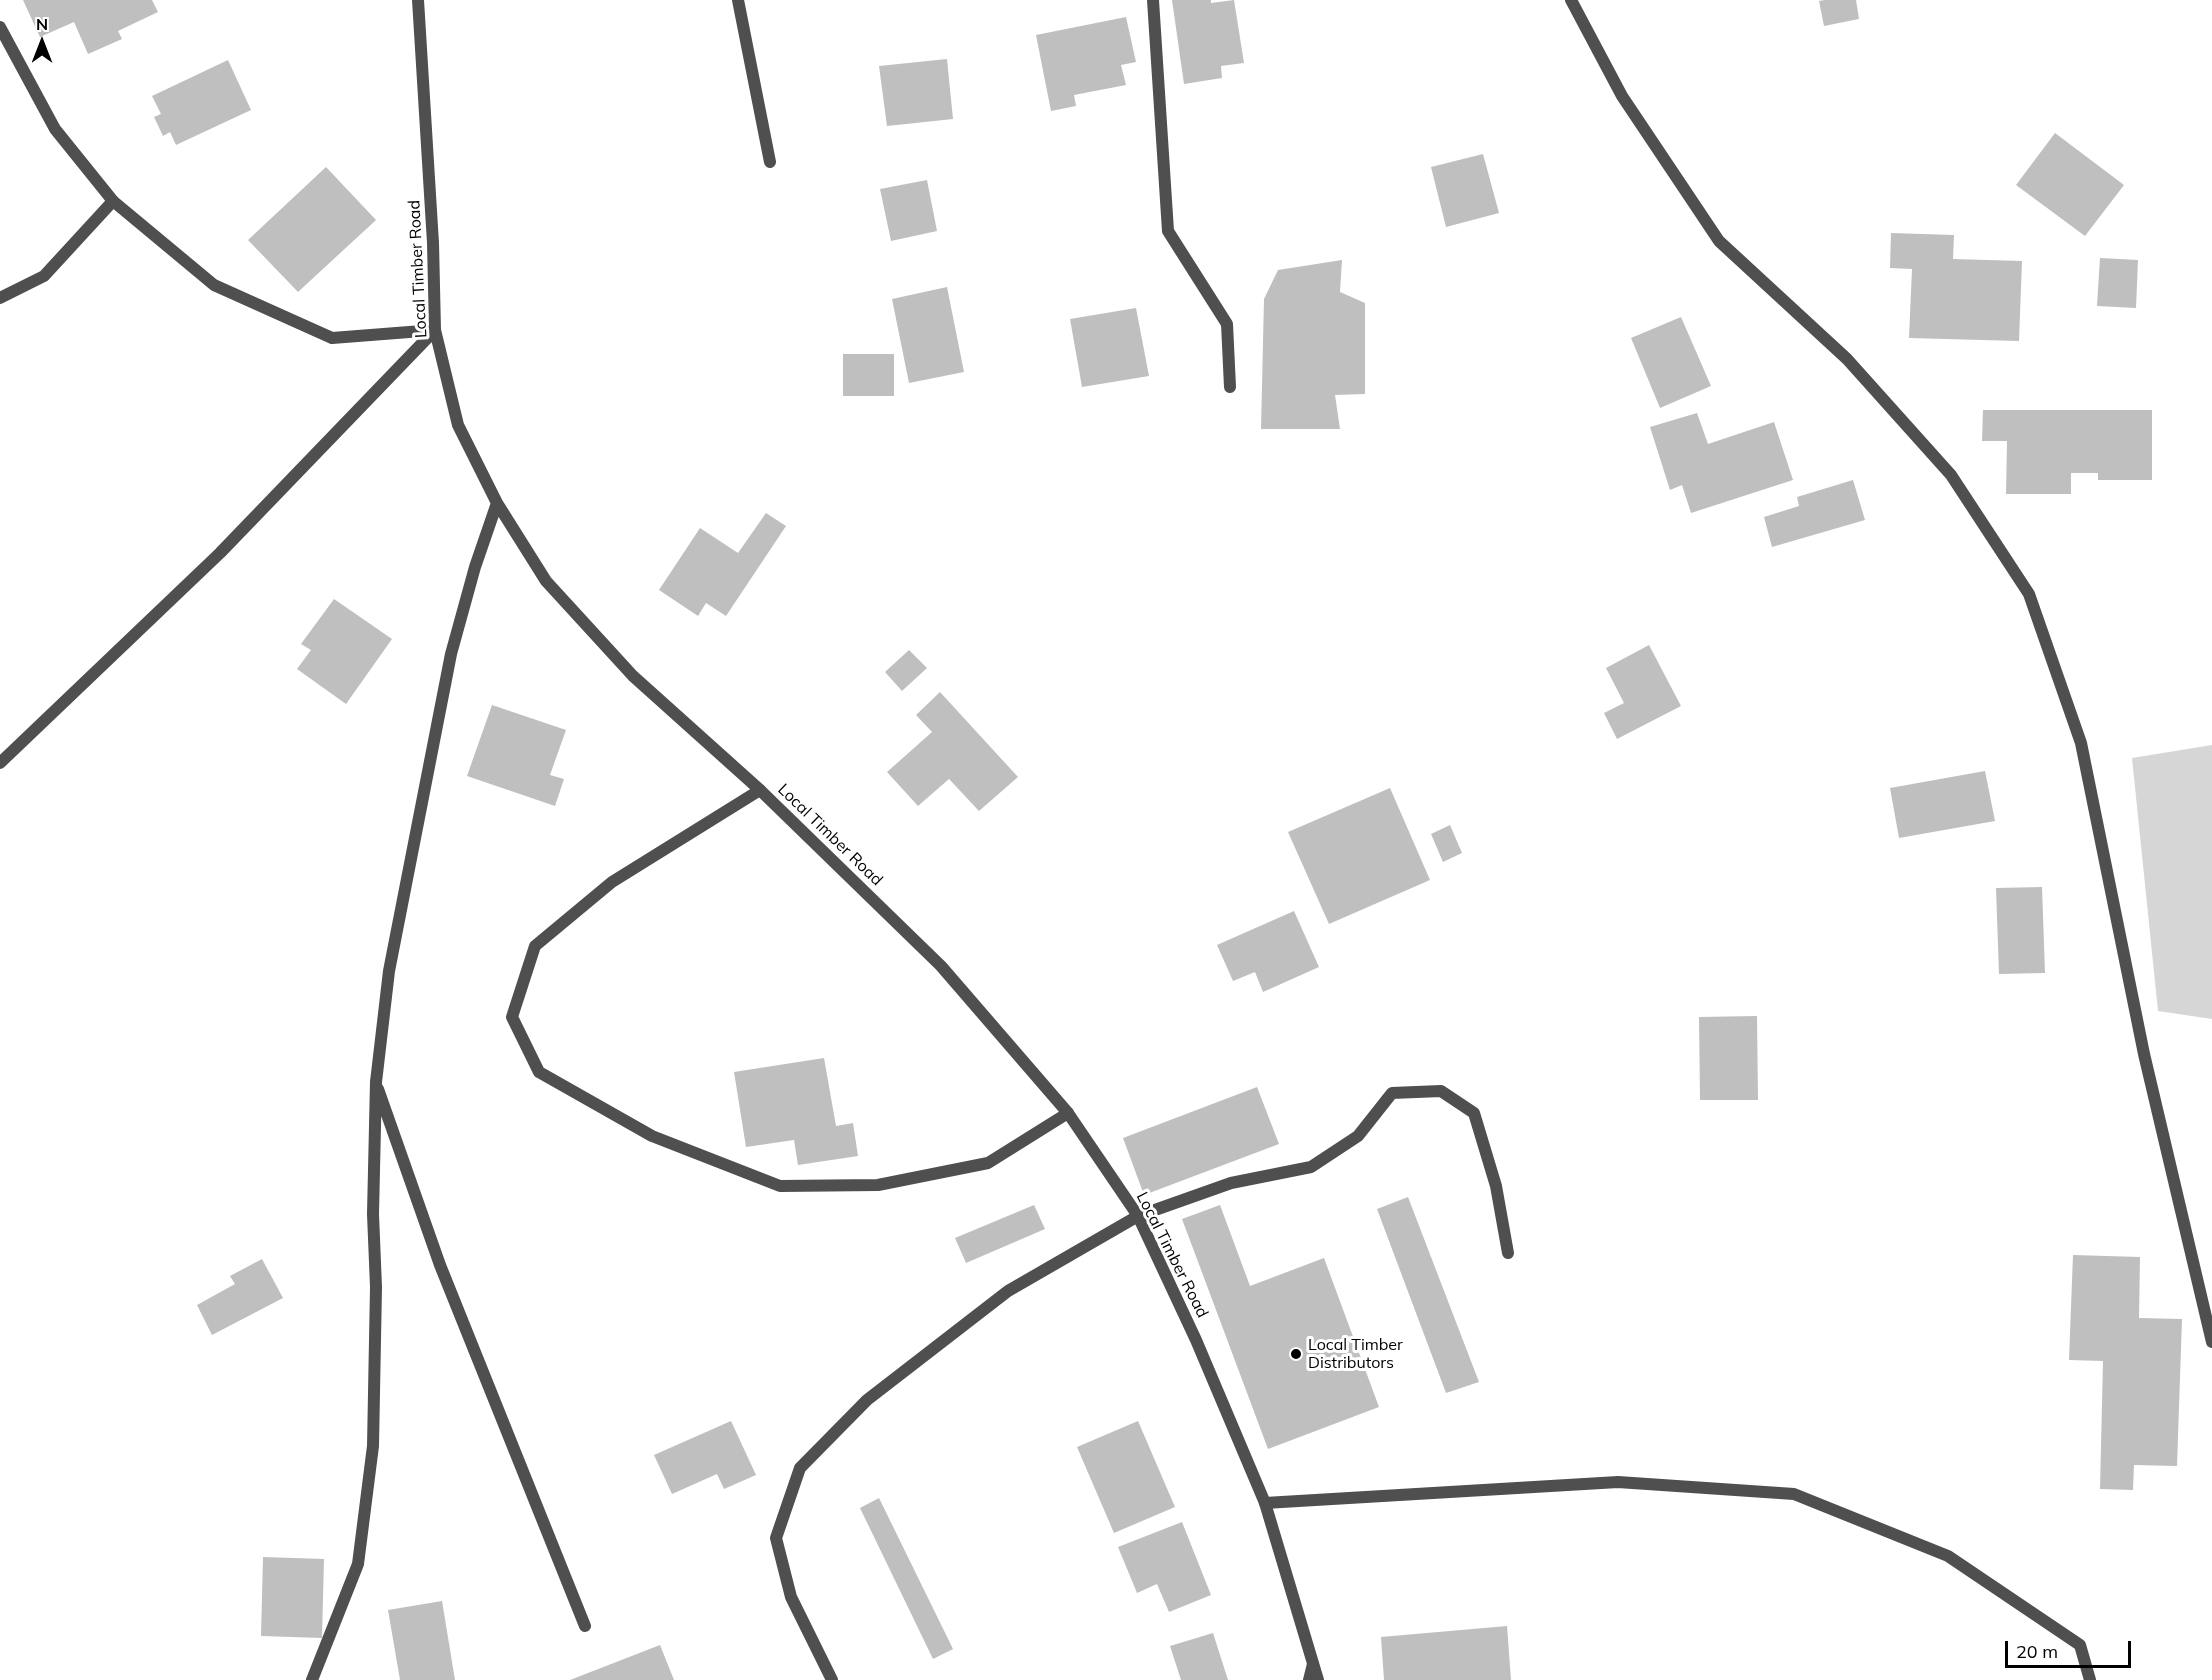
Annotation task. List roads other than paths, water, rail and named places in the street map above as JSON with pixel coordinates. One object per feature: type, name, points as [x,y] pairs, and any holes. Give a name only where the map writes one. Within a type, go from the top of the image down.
[{"type":"street","name":"Local Timber Road","points":[[418,0],[433,243],[435,330],[458,425],[497,503],[546,580],[633,676],[760,790],[940,966],[1068,1113],[1138,1216],[1196,1340],[1265,1503],[1318,1680]]},
{"type":"street","points":[[738,0],[770,162]]},
{"type":"street","points":[[1153,0],[1168,231],[1227,324],[1230,387]]},
{"type":"street","points":[[1571,0],[1623,96],[1719,241],[1847,359],[1951,475],[2029,594],[2081,743],[2144,1054],[2212,1342]]},
{"type":"street","points":[[0,27],[55,129],[113,201],[214,285],[332,338],[435,330]]},
{"type":"street","points":[[0,298],[44,276],[113,201]]},
{"type":"street","points":[[0,763],[220,553],[435,330]]},
{"type":"street","points":[[312,1680],[358,1564],[373,1446],[376,1287],[373,1214],[376,1082],[389,971],[451,654],[475,567],[497,503]]},
{"type":"street","points":[[760,790],[612,882],[536,946],[512,1017],[540,1072],[652,1136],[780,1186],[878,1185],[988,1163],[1068,1113]]},
{"type":"street","points":[[376,1082],[440,1265],[585,1626]]},
{"type":"street","points":[[832,1680],[791,1597],[777,1538],[800,1468],[867,1401],[1008,1291],[1138,1216],[1231,1183],[1311,1167],[1358,1136],[1392,1093],[1441,1091],[1474,1113],[1496,1186],[1508,1253]]},
{"type":"street","points":[[1265,1503],[1618,1482],[1794,1494],[1948,1556],[2080,1645],[2090,1680]]},
{"type":"street","points":[[1309,1680],[1313,1664]]},
{"type":"place","name":"Local Timber Distributors","points":[[1296,1354]]}]
